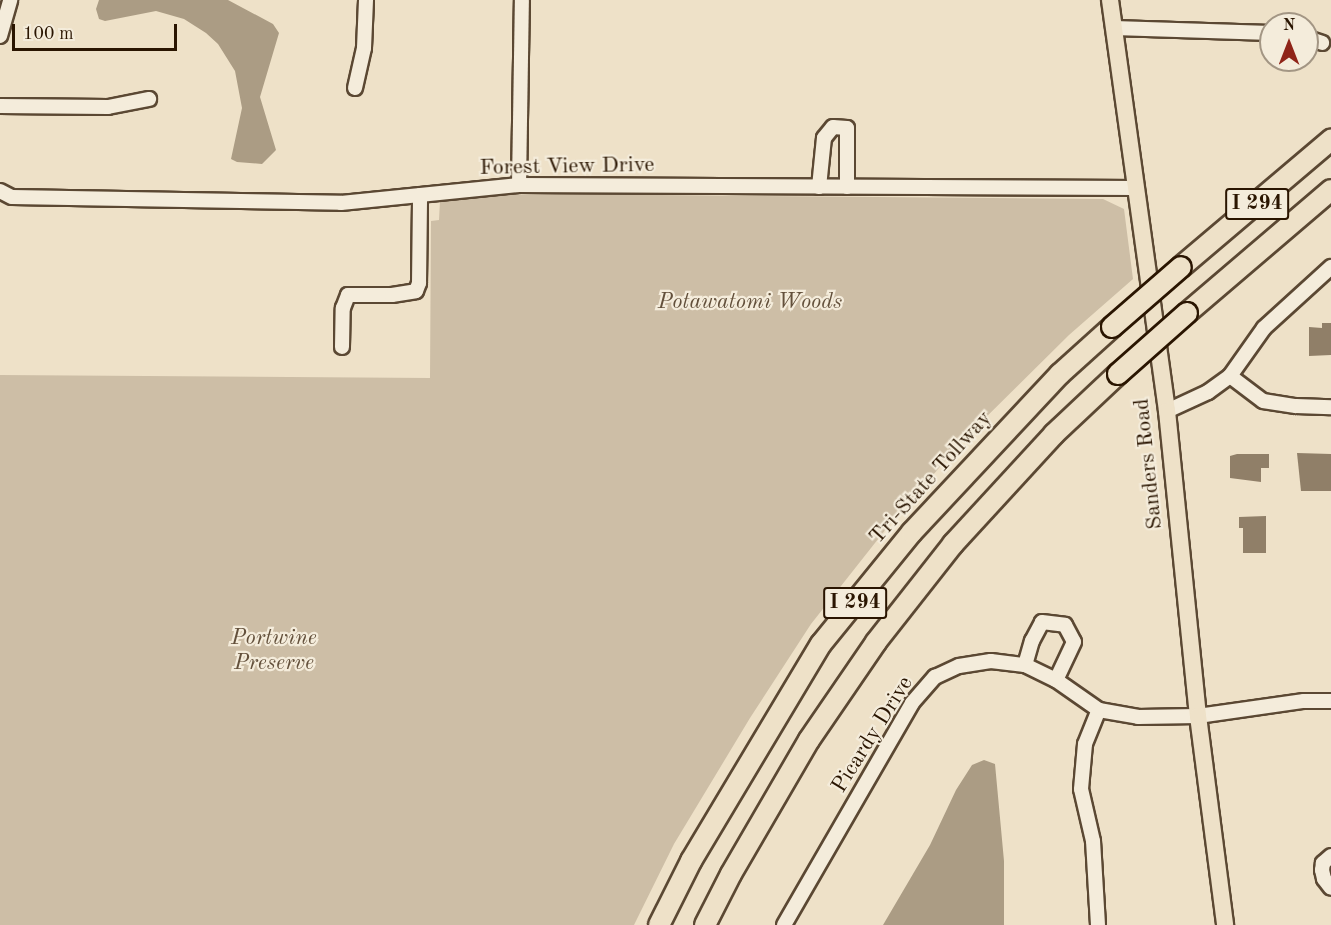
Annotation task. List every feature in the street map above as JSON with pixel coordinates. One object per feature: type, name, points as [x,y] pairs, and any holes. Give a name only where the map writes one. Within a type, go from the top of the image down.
[{"type":"highway","name":"Tri-State Tollway","points":[[659,925],[691,861],[821,644],[912,532],[1060,374],[1181,267],[1331,140]]},
{"type":"highway","name":"I 294","points":[[705,925],[731,874],[808,740],[876,642],[953,544],[1054,434],[1118,374],[1331,190]]},
{"type":"main road","name":"Sanders Road","points":[[1110,0],[1167,411],[1198,716],[1225,925]]},
{"type":"street","points":[[0,36],[10,0]]},
{"type":"street","points":[[355,88],[364,48],[366,0]]},
{"type":"street","points":[[519,185],[522,0]]},
{"type":"street","points":[[1114,28],[1259,33]]},
{"type":"street","points":[[0,106],[108,107],[149,99]]},
{"type":"street","points":[[819,187],[824,138],[833,127],[847,128],[847,187]]},
{"type":"street","name":"Forest View Drive","points":[[0,191],[12,197],[341,203],[519,185],[1136,188]]},
{"type":"street","points":[[342,347],[343,308],[348,295],[392,295],[416,291],[419,283],[420,195]]},
{"type":"street","points":[[1167,411],[1208,392],[1230,376],[1264,328],[1331,267]]},
{"type":"street","points":[[1230,376],[1263,401],[1296,406],[1331,406]]},
{"type":"street","points":[[1025,664],[1032,641],[1042,622],[1065,625],[1074,642],[1056,680]]},
{"type":"street","name":"Picardy Drive","points":[[784,925],[912,703],[935,677],[959,666],[991,661],[1025,664],[1056,680],[1099,710],[1138,717],[1198,716],[1304,701],[1331,701]]},
{"type":"street","points":[[1098,925],[1093,841],[1081,789],[1085,744],[1099,710]]},
{"type":"street","points":[[1331,856],[1323,863],[1323,870],[1324,879],[1331,888]]},
{"type":"green space","name":"Portwine Preserve","points":[[501,195],[1103,199],[1124,209],[1133,279],[1069,335],[966,437],[886,529],[811,624],[750,718],[674,844],[634,925],[0,925],[0,375],[430,378],[431,221],[439,220],[440,201]]},
{"type":"shaded area","points":[[99,0],[228,0],[273,24],[279,33],[260,97],[276,150],[262,164],[237,162],[231,159],[242,108],[235,71],[218,44],[206,33],[184,19],[156,11],[105,21],[99,19],[96,9]]},
{"type":"shaded area","points":[[984,760],[995,764],[1004,861],[1004,925],[883,925],[930,845],[956,790],[972,765]]},
{"type":"building","points":[[1322,323],[1331,323],[1331,355],[1309,356],[1309,327],[1322,328]]},
{"type":"building","points":[[1297,453],[1331,454],[1331,491],[1301,491]]},
{"type":"building","points":[[1269,454],[1269,468],[1261,468],[1261,482],[1230,478],[1230,456]]},
{"type":"building","points":[[1266,516],[1266,553],[1243,553],[1243,528],[1239,528],[1239,517]]},
{"type":"park label","name":"Potawatomi Woods","points":[[750,303]]}]
